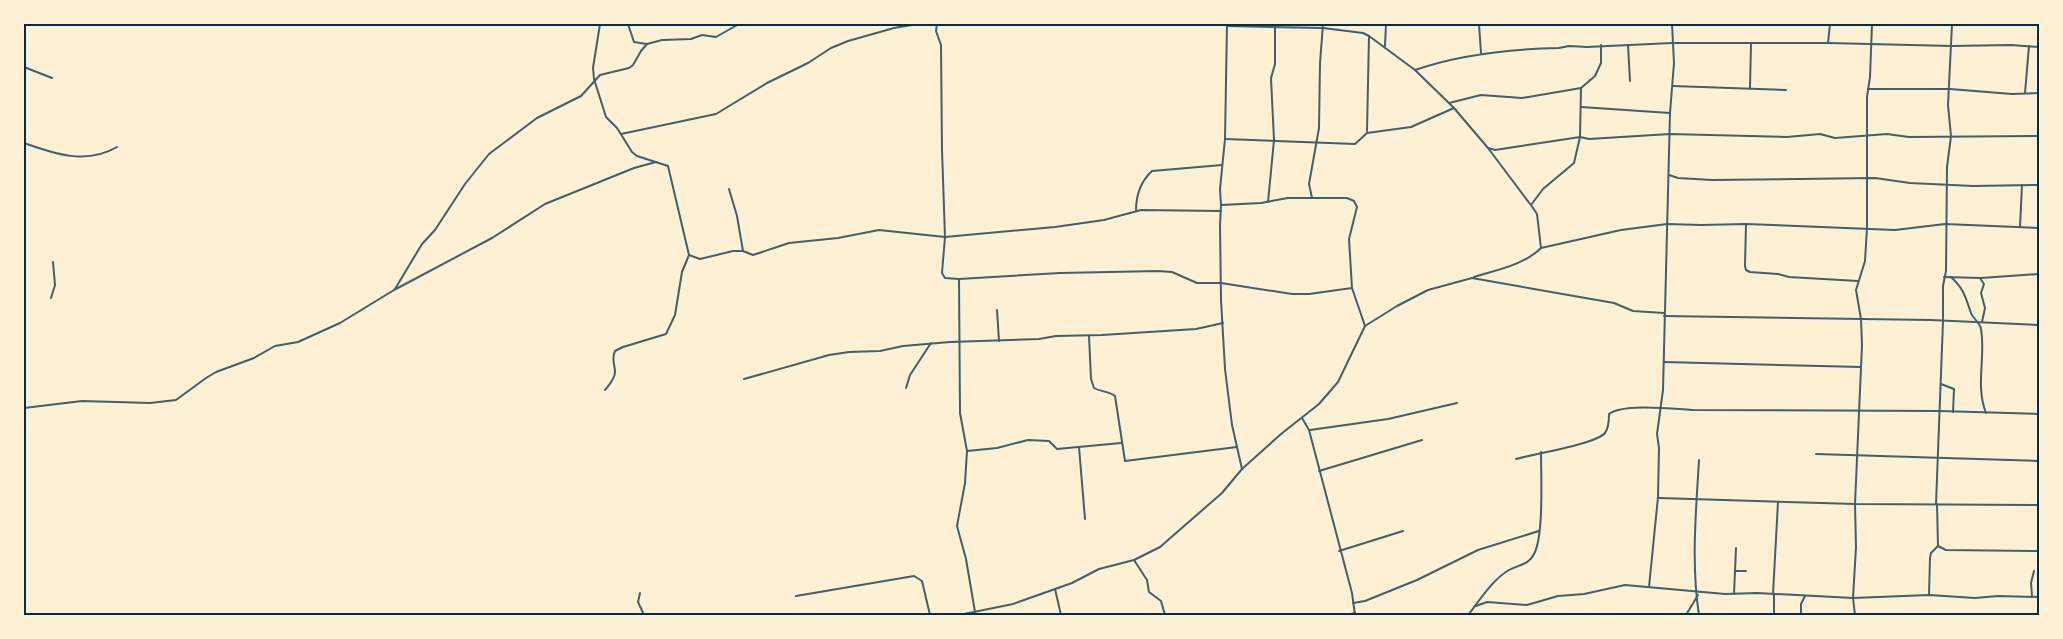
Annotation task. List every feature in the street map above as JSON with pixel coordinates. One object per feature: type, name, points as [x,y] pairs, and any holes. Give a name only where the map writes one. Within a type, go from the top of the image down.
[{"type":"street","points":[[600,24],[594,59],[594,79],[606,116],[621,134],[632,152],[645,159],[668,166],[689,255],[682,272],[675,315],[668,332],[662,336],[644,339],[623,346],[615,351],[613,358],[615,372],[611,384],[606,390]]},
{"type":"street","points":[[628,24],[634,42],[647,44],[662,40],[690,40],[702,35],[716,37],[739,24]]},
{"type":"street","points":[[621,134],[716,114],[767,83],[808,63],[831,48],[848,40],[918,24]]},
{"type":"street","points":[[937,24],[936,31],[941,45],[945,237],[942,273],[947,279],[1060,273],[1158,271],[1172,272],[1196,282],[1221,282],[1292,294],[1309,294],[1352,288]]},
{"type":"street","points":[[1312,198],[1309,184],[1320,110],[1320,63],[1323,24]]},
{"type":"street","points":[[1385,48],[1386,24]]},
{"type":"street","points":[[1479,24],[1481,53]]},
{"type":"street","points":[[1649,588],[1658,498],[1659,448],[1657,434],[1664,362],[1670,113],[1673,86],[1672,24]]},
{"type":"street","points":[[1828,43],[1830,24]]},
{"type":"street","points":[[1855,615],[1853,598],[1856,547],[1855,504],[1862,319],[1856,290],[1865,260],[1867,228],[1868,89],[1872,24]]},
{"type":"street","points":[[1929,595],[1930,558],[1931,553],[1938,546],[1937,504],[1940,411],[1938,403],[1941,384],[1944,277],[1946,271],[1947,164],[1951,136],[1948,105],[1952,24]]},
{"type":"street","points":[[1242,469],[1225,369],[1221,282],[1222,205],[1220,189],[1225,139],[1227,25],[1274,28],[1322,28],[1363,33],[1369,36],[1415,70],[1454,108],[1488,148],[1537,214],[1541,248]]},
{"type":"street","points":[[1268,202],[1274,140],[1271,78],[1275,64],[1274,28]]},
{"type":"street","points":[[1367,132],[1369,36]]},
{"type":"street","points":[[1750,88],[1751,43]]},
{"type":"street","points":[[1415,70],[1437,62],[1481,53],[1600,45],[1828,43],[1952,46],[2011,44],[2039,47]]},
{"type":"street","points":[[394,290],[422,244],[435,230],[465,184],[488,154],[537,118],[581,96],[600,74],[629,68],[647,44]]},
{"type":"street","points":[[1449,103],[1481,95],[1522,98],[1581,88],[1595,76],[1601,63],[1600,45]]},
{"type":"street","points":[[1628,45],[1630,81]]},
{"type":"street","points":[[2025,94],[2029,46]]},
{"type":"street","points":[[24,67],[52,78]]},
{"type":"street","points":[[1673,86],[1786,90]]},
{"type":"street","points":[[1531,205],[1543,189],[1574,163],[1580,137],[1581,88]]},
{"type":"street","points":[[1868,89],[1950,89],[2025,94],[2039,93]]},
{"type":"street","points":[[1225,139],[1355,144],[1367,132],[1411,127],[1454,108]]},
{"type":"street","points":[[1581,108],[1670,113]]},
{"type":"street","points":[[1488,148],[1496,150],[1580,137],[1589,139],[1670,134],[1788,136],[1820,134],[1835,138],[1886,134],[1909,137],[2039,136]]},
{"type":"street","points":[[24,143],[74,158],[106,153],[117,147]]},
{"type":"street","points":[[24,408],[82,401],[150,404],[176,400],[216,372],[254,358],[275,346],[298,342],[322,331],[492,238],[561,196],[586,189],[634,168],[658,162]]},
{"type":"street","points":[[1136,211],[1137,194],[1152,171],[1222,165]]},
{"type":"street","points":[[1668,175],[1678,178],[1712,180],[1866,178],[1946,185],[2039,185]]},
{"type":"street","points":[[2020,227],[2022,185]]},
{"type":"street","points":[[729,189],[737,216],[743,251]]},
{"type":"street","points":[[1222,205],[1268,202],[1280,198],[1351,199],[1356,204],[1349,240],[1352,288],[1365,326]]},
{"type":"street","points":[[689,255],[700,259],[733,251],[743,251],[753,255],[788,244],[838,238],[878,230],[945,237],[1055,227],[1104,220],[1136,211],[1221,211]]},
{"type":"street","points":[[959,615],[1013,604],[1055,589],[1099,569],[1134,560],[1160,547],[1222,493],[1242,469],[1319,404],[1338,382],[1365,326],[1428,290],[1516,264],[1536,253],[1541,248],[1621,230],[1667,224],[1746,224],[1909,229],[1946,224],[2039,228]]},
{"type":"street","points":[[1746,224],[1746,270],[1789,277],[1858,281]]},
{"type":"street","points":[[51,298],[55,285],[54,262]]},
{"type":"street","points":[[1944,277],[1980,278],[2039,274]]},
{"type":"street","points":[[1951,277],[1964,290],[1973,318],[1980,322]]},
{"type":"street","points":[[1472,278],[1614,303],[1633,311],[1664,315],[2039,325]]},
{"type":"street","points":[[1980,278],[1984,284],[1981,293],[1984,308],[1980,322],[1982,346],[1980,390],[1986,413]]},
{"type":"street","points":[[959,279],[960,413],[967,451],[965,483],[957,526],[975,612]]},
{"type":"street","points":[[997,310],[999,341]]},
{"type":"street","points":[[744,379],[828,355],[880,351],[931,343],[999,341],[1196,329],[1223,323]]},
{"type":"street","points":[[1089,336],[1091,379],[1094,388],[1100,392],[1111,392],[1115,396],[1125,461],[1237,448]]},
{"type":"street","points":[[906,388],[910,375],[931,343]]},
{"type":"street","points":[[1664,362],[1861,367]]},
{"type":"street","points":[[1941,384],[1954,389],[1954,412]]},
{"type":"street","points":[[1309,430],[1388,419],[1457,402]]},
{"type":"street","points":[[1516,459],[1588,443],[1601,438],[1608,431],[1609,414],[1613,411],[1661,407],[1694,410],[1940,411],[2039,414]]},
{"type":"street","points":[[1301,418],[1309,430],[1353,603],[1355,614],[1347,615]]},
{"type":"street","points":[[967,451],[997,448],[1028,440],[1049,441],[1057,450],[1121,443]]},
{"type":"street","points":[[1319,471],[1422,440]]},
{"type":"street","points":[[1079,447],[1085,519]]},
{"type":"street","points":[[1468,615],[1494,582],[1510,570],[1522,566],[1535,554],[1539,531],[1541,452]]},
{"type":"street","points":[[1816,454],[2039,461]]},
{"type":"street","points":[[1699,460],[1694,529],[1696,591],[1700,615]]},
{"type":"street","points":[[1658,498],[1855,504],[2039,505]]},
{"type":"street","points":[[1774,615],[1773,594],[1778,501]]},
{"type":"street","points":[[1339,550],[1403,531]]},
{"type":"street","points":[[1353,603],[1365,601],[1417,580],[1478,550],[1539,531]]},
{"type":"street","points":[[1938,546],[1946,550],[2039,551]]},
{"type":"street","points":[[1734,594],[1736,548]]},
{"type":"street","points":[[1134,560],[1147,580],[1149,592],[1161,601],[1165,615]]},
{"type":"street","points":[[1736,571],[1746,571]]},
{"type":"street","points":[[2032,597],[2031,583],[2034,571]]},
{"type":"street","points":[[796,596],[914,576],[922,581],[930,615]]},
{"type":"street","points":[[1476,606],[1487,602],[1527,604],[1558,596],[1584,594],[1625,585],[1734,594],[1853,598],[1929,595],[1975,598],[1998,596],[2039,597]]},
{"type":"street","points":[[1055,589],[1061,615]]},
{"type":"street","points":[[640,593],[638,602],[644,615]]},
{"type":"street","points":[[1686,615],[1698,595]]},
{"type":"street","points":[[1801,615],[1801,604],[1805,596]]}]
